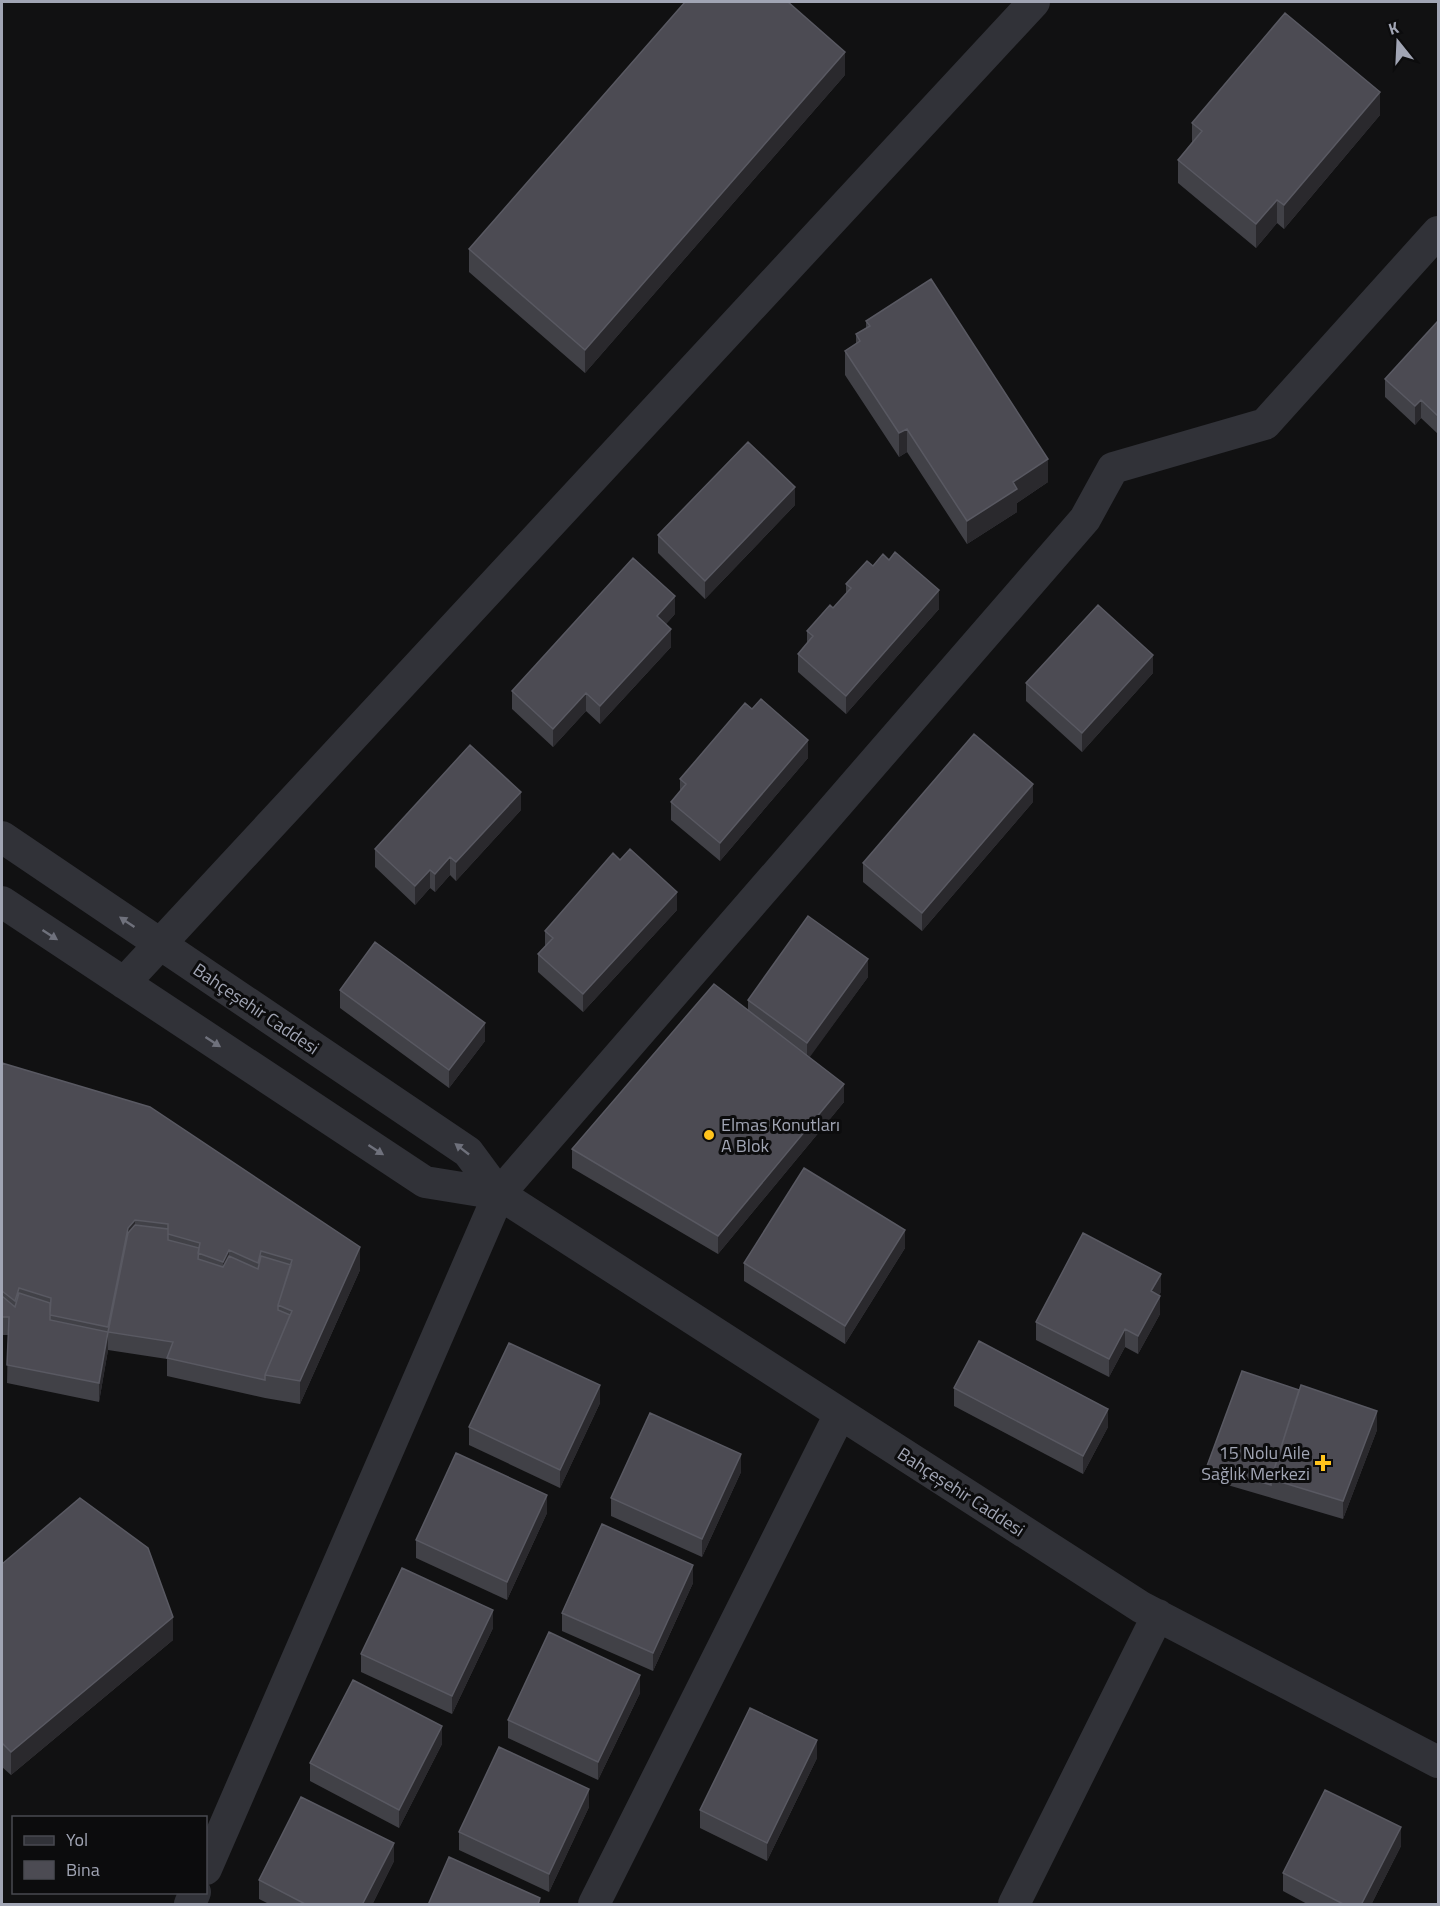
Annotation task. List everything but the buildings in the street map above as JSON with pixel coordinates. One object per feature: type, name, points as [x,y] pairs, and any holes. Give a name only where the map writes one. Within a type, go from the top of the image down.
[{"type":"street","points":[[124,983],[1034,2]]},
{"type":"street","points":[[207,1867],[498,1194],[1084,519],[1113,468],[1265,424],[1438,232]]},
{"type":"street","name":"Bahçeşehir Caddesi","points":[[2,837],[468,1152],[498,1194],[1158,1615],[1438,1762]]},
{"type":"street","name":"Bahçeşehir Caddesi","points":[[2,902],[425,1182],[498,1194]]},
{"type":"street","points":[[594,1905],[840,1414]]},
{"type":"street","points":[[1014,1905],[1158,1615]]},
{"type":"place","name":"Elmas Konutları A Blok","points":[[709,1135]]},
{"type":"place","name":"15 Nolu Aile Sağlık Merkezi","points":[[1323,1463]]}]
